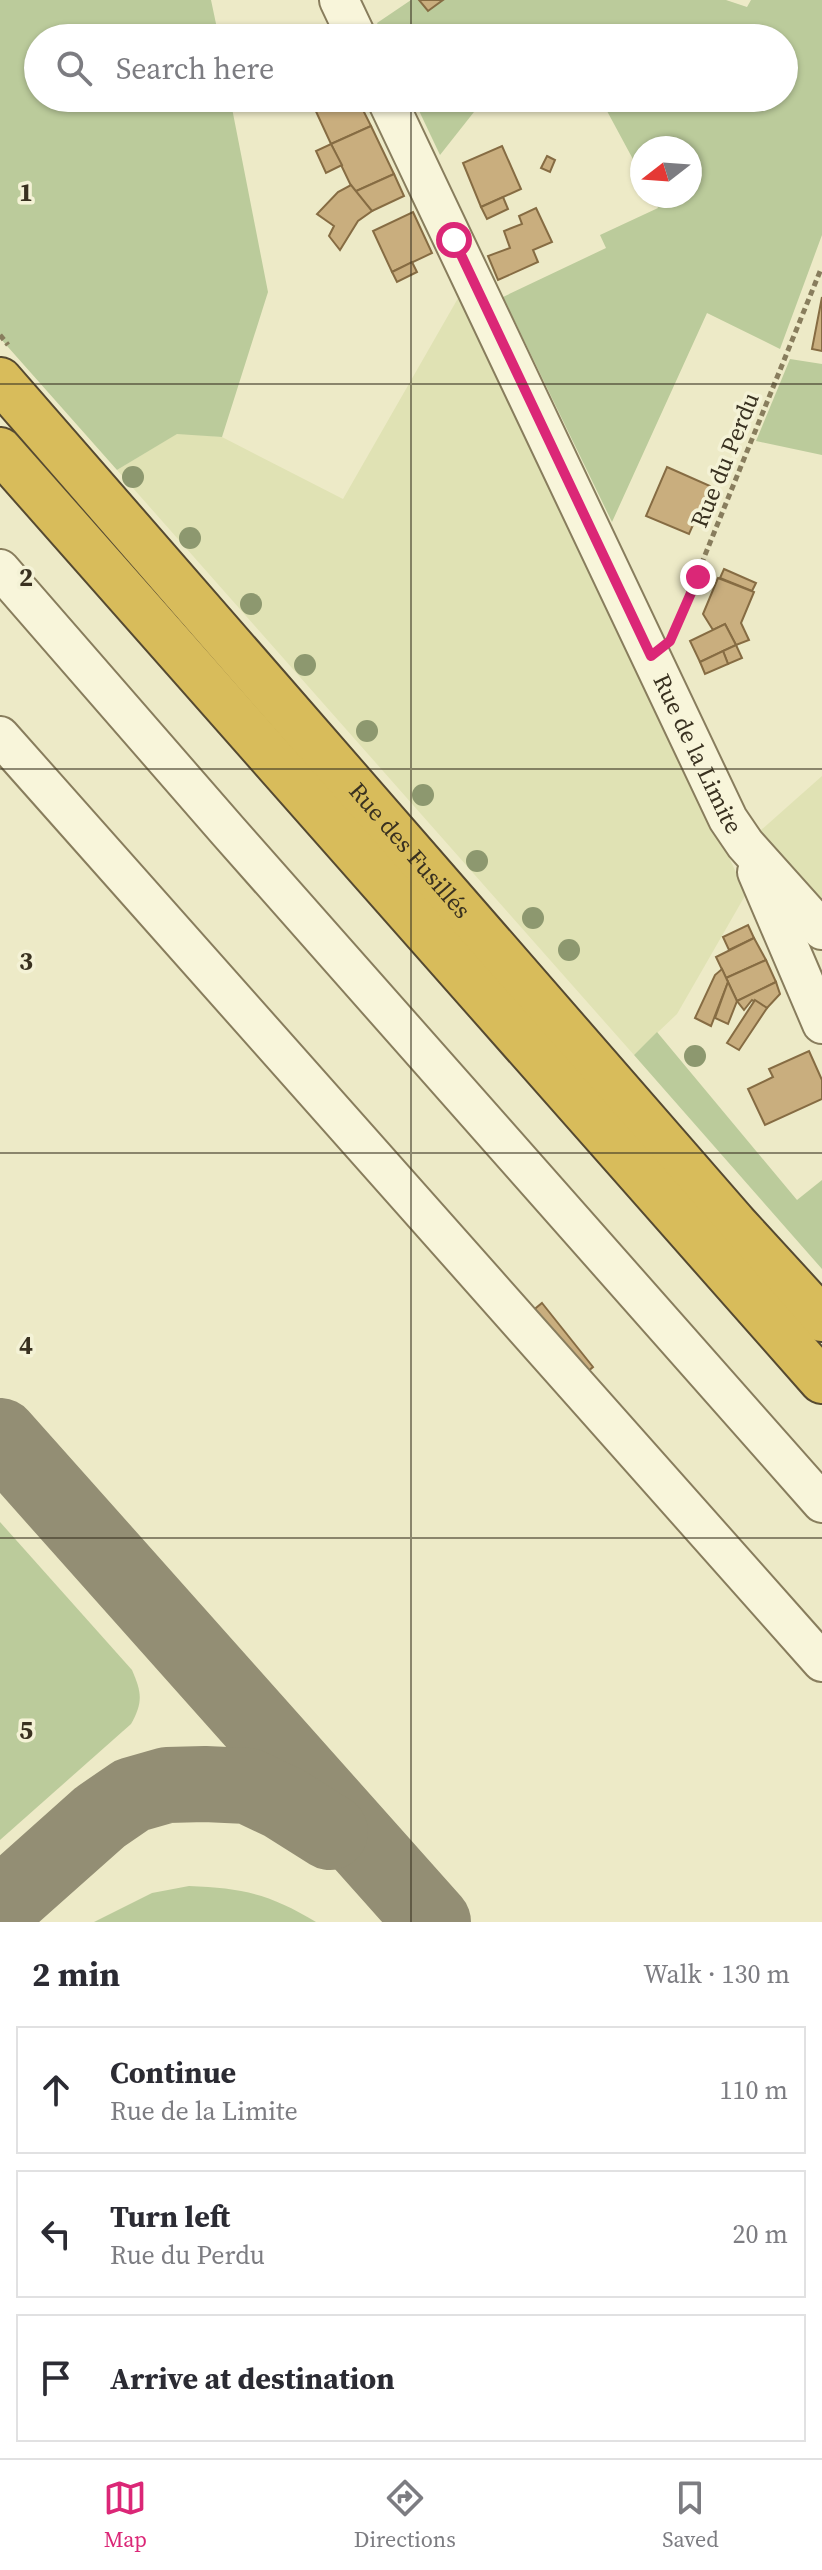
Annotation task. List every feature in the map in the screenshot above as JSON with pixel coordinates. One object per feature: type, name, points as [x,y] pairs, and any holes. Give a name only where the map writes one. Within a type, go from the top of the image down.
[{"type":"highway","name":"Rue des Fusillés","points":[[0,380],[735,1224],[822,1319]]},
{"type":"highway","name":"Rue des Fusillés","points":[[0,450],[822,1381]]},
{"type":"street","name":"Rue de la Limite","points":[[393,112],[728,819],[745,844],[822,930]]},
{"type":"street","points":[[0,569],[822,1503]]},
{"type":"street","points":[[0,736],[822,1662]]},
{"type":"street","name":"Rue de la Limite","points":[[745,844],[822,1024]]},
{"type":"path","name":"Rue du Perdu","points":[[651,656],[670,641],[821,269]]},
{"type":"green space","points":[[0,0],[211,0],[216,24],[24,24],[24,112],[233,112],[268,292],[222,437],[177,434],[117,470],[0,338]]},
{"type":"green space","points":[[411,0],[726,0],[747,7],[751,0],[822,0],[822,235],[780,349],[707,313],[612,522],[503,297],[606,248],[600,235],[658,208],[702,208],[702,136],[630,136],[630,154],[608,112],[798,112],[798,24],[377,24]]},
{"type":"green space","points":[[420,112],[474,112],[440,155]]},
{"type":"green space","points":[[461,293],[472,303],[746,894],[677,1014],[634,1055],[117,470],[178,433],[222,437],[343,499]]},
{"type":"green space","points":[[790,359],[822,364],[822,455],[756,441]]},
{"type":"green space","points":[[822,776],[822,916],[752,838]]},
{"type":"green space","points":[[657,1032],[797,1200],[822,1180],[822,1269],[634,1055]]},
{"type":"green space","points":[[0,1522],[132,1670],[140,1697],[131,1724],[0,1840]]},
{"type":"green space","points":[[189,1886],[255,1894],[316,1922],[94,1922],[152,1893]]},
{"type":"building","points":[[419,0],[443,0],[428,11]]},
{"type":"building","points":[[316,112],[364,112],[371,126],[331,144]]},
{"type":"building","points":[[371,126],[394,174],[354,192],[331,144]]},
{"type":"building","points":[[331,144],[342,165],[326,173],[316,151]]},
{"type":"building","points":[[502,146],[521,189],[481,207],[463,163]]},
{"type":"building","points":[[547,156],[555,160],[550,172],[541,168]]},
{"type":"building","points":[[394,174],[404,196],[372,211],[354,192]]},
{"type":"building","points":[[351,185],[372,211],[358,221],[340,250],[329,236],[334,226],[317,214],[338,192]]},
{"type":"building","points":[[503,197],[508,209],[487,219],[481,207]]},
{"type":"building","points":[[536,208],[552,242],[533,250],[538,262],[498,280],[488,256],[510,248],[504,231],[522,224],[519,216]]},
{"type":"building","points":[[413,212],[432,253],[392,272],[373,231]]},
{"type":"building","points":[[412,262],[417,272],[397,282],[392,272]]},
{"type":"building","points":[[822,297],[822,351],[812,349]]},
{"type":"building","points":[[667,467],[710,486],[689,534],[646,516]]},
{"type":"building","points":[[724,569],[756,583],[752,591],[720,578]]},
{"type":"building","points":[[718,578],[754,592],[741,623],[749,640],[736,645],[725,624],[713,630],[703,614]]},
{"type":"building","points":[[725,624],[736,645],[700,662],[690,641]]},
{"type":"building","points":[[736,645],[742,658],[728,664],[723,651]]},
{"type":"building","points":[[723,651],[728,664],[705,674],[700,662]]},
{"type":"building","points":[[748,925],[754,938],[729,950],[723,937]]},
{"type":"building","points":[[754,938],[766,960],[726,978],[716,957]]},
{"type":"building","points":[[766,960],[776,982],[737,1001],[726,978]]},
{"type":"building","points":[[722,969],[728,982],[711,1026],[695,1018],[715,975]]},
{"type":"building","points":[[728,982],[737,1001],[728,1024],[715,1018]]},
{"type":"building","points":[[776,982],[780,994],[767,1008],[752,1000],[744,1010],[737,1001]]},
{"type":"building","points":[[755,1000],[767,1008],[739,1050],[727,1043]]},
{"type":"building","points":[[809,1051],[822,1080],[822,1099],[765,1125],[748,1089],[773,1077],[769,1069]]},
{"type":"building","points":[[542,1303],[593,1367],[559,1395],[508,1331]]},
{"type":"taxiway","points":[[0,1436],[433,1922]]},
{"type":"taxiway","points":[[0,1906],[100,1817],[132,1795],[167,1785],[248,1786],[284,1803],[330,1832]]},
{"type":"route","points":[[454,240],[651,656],[670,641],[698,577]]}]
